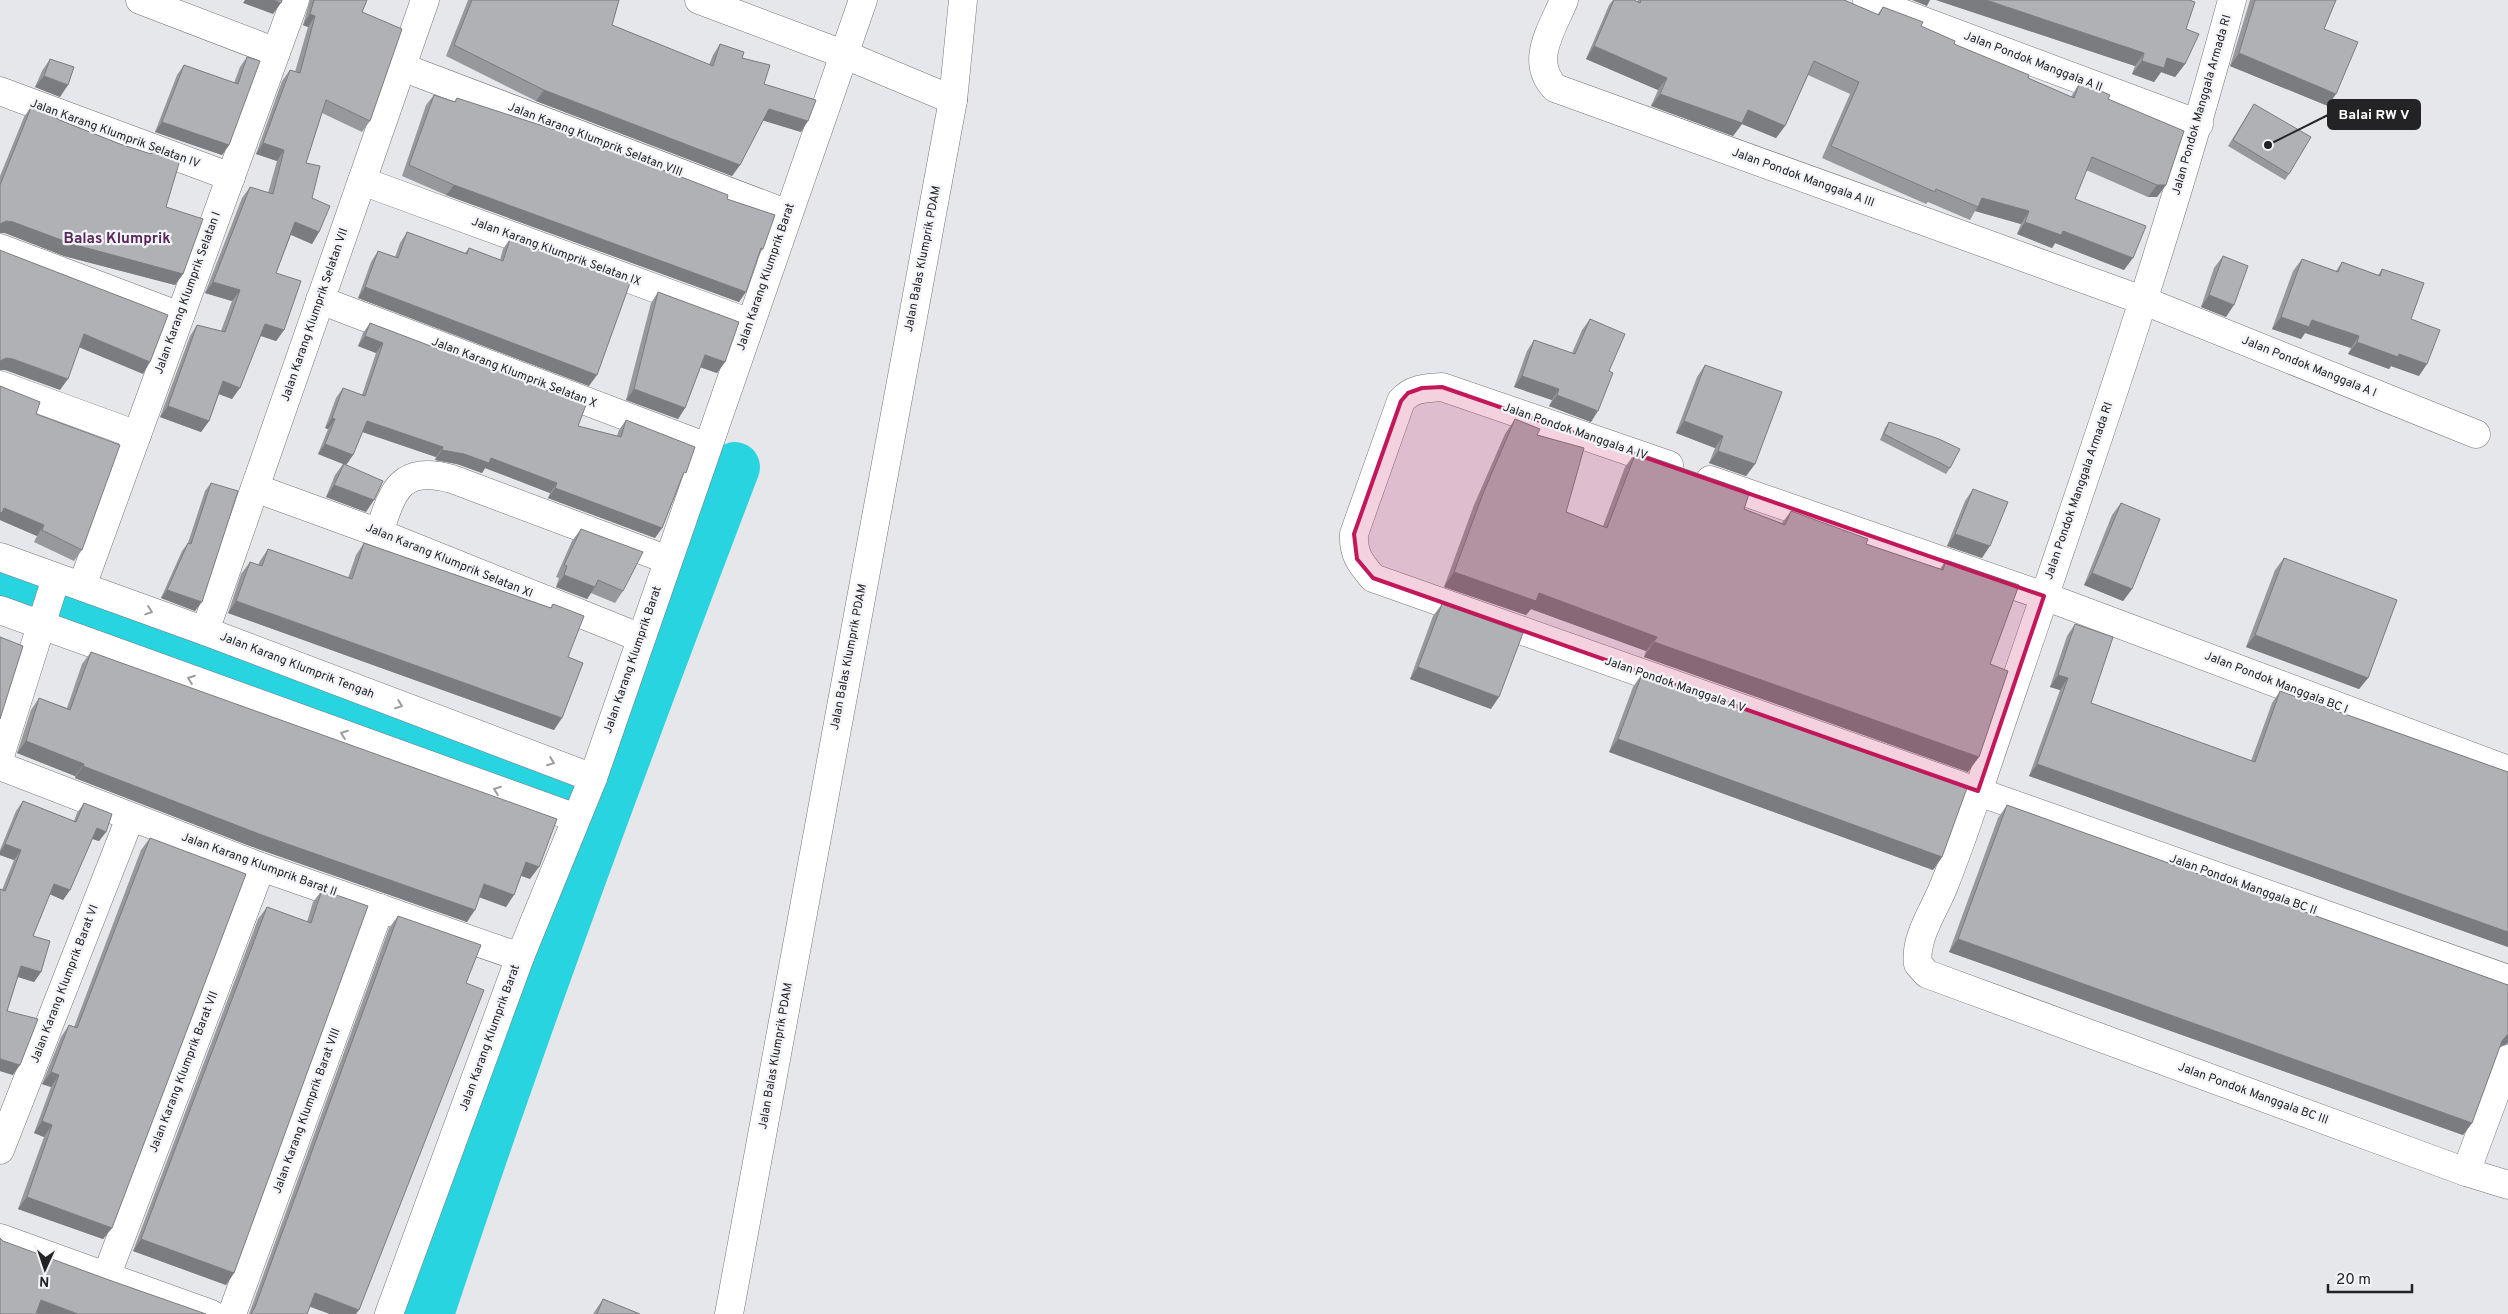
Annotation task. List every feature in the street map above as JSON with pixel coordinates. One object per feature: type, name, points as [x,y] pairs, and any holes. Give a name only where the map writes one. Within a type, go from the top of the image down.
[{"type":"street","points":[[140,0],[276,52]]},
{"type":"street","name":"Jalan Karang Klumprik Selatan I","points":[[82,586],[295,0]]},
{"type":"street","name":"Jalan Karang Klumprik Selatan VII","points":[[205,631],[425,0]]},
{"type":"street","points":[[700,0],[853,58],[953,100]]},
{"type":"street","name":"Jalan Karang Klumprik Barat","points":[[389,1314],[520,957],[592,781],[788,214],[853,58],[863,0]]},
{"type":"street","name":"Jalan Balas Klumprik PDAM","points":[[729,1314],[953,100],[963,0]]},
{"type":"street","name":"Jalan Pondok Manggala A III","points":[[1564,0],[1542,54],[1542,65],[1546,79],[1555,88],[2142,300]]},
{"type":"street","name":"Jalan Pondok Manggala A II","points":[[1866,0],[2199,124]]},
{"type":"street","name":"Jalan Pondok Manggala Armada RI","points":[[1927,974],[1918,964],[1920,943],[1946,883],[1978,791],[2142,300],[2199,124],[2232,0]]},
{"type":"street","name":"Jalan Karang Klumprik Selatan VIII","points":[[402,67],[788,214]]},
{"type":"street","name":"Jalan Karang Klumprik Selatan IV","points":[[0,91],[230,177]]},
{"type":"street","name":"Jalan Karang Klumprik Selatan IX","points":[[362,181],[750,323]]},
{"type":"street","points":[[0,248],[180,316]]},
{"type":"street","name":"Jalan Karang Klumprik Selatan X","points":[[320,300],[707,447]]},
{"type":"street","name":"Jalan Pondok Manggala A I","points":[[2142,300],[2476,434]]},
{"type":"street","points":[[0,385],[137,435]]},
{"type":"street","name":"Jalan Pondok Manggala A IV","points":[[1372,578],[1357,559],[1354,534],[1401,401],[1408,393],[1422,388],[1442,387],[2044,596]]},
{"type":"street","points":[[379,533],[386,508],[401,484],[417,474],[432,474],[452,479],[668,560]]},
{"type":"street","name":"Jalan Karang Klumprik Selatan XI","points":[[255,488],[379,533],[641,638]]},
{"type":"street","name":"Jalan Karang Klumprik Tengah","points":[[0,557],[49,600],[578,813]]},
{"type":"street","name":"Jalan Pondok Manggala A V","points":[[1372,578],[1978,791]]},
{"type":"street","name":"Jalan Karang Klumprik Tengah","points":[[0,610],[49,600],[82,586],[205,631],[592,781]]},
{"type":"street","name":"Jalan Pondok Manggala BC I","points":[[2044,596],[2508,770]]},
{"type":"street","points":[[0,756],[49,600]]},
{"type":"street","name":"Jalan Karang Klumprik Barat II","points":[[0,766],[130,818],[261,867],[520,957]]},
{"type":"street","name":"Jalan Pondok Manggala BC II","points":[[1978,791],[2508,979]]},
{"type":"street","name":"Jalan Karang Klumprik Barat VI","points":[[0,1150],[130,818]]},
{"type":"street","name":"Jalan Karang Klumprik Barat VII","points":[[106,1277],[261,867]]},
{"type":"street","name":"Jalan Karang Klumprik Barat VIII","points":[[232,1314],[380,908]]},
{"type":"street","name":"Jalan Pondok Manggala BC III","points":[[1927,974],[2466,1172],[2508,1185]]},
{"type":"street","points":[[2466,1172],[2508,1059]]},
{"type":"street","points":[[0,1238],[211,1314]]},
{"type":"highlighted area","points":[[1442,387],[2044,596],[1978,791],[1373,578],[1357,559],[1354,534],[1401,401],[1408,393],[1422,388]]},
{"type":"building","points":[[314,0],[367,0],[362,12],[402,29],[370,121],[326,100],[306,163],[320,166],[312,198],[330,206],[319,232],[295,222],[276,273],[301,281],[284,330],[265,324],[240,388],[223,381],[209,421],[168,406],[197,325],[225,332],[240,290],[213,282],[250,187],[273,194],[284,150],[263,143],[290,70],[300,73],[315,16],[310,14]]},
{"type":"building","points":[[472,0],[619,0],[612,25],[713,66],[720,44],[744,52],[742,58],[770,65],[764,84],[816,100],[808,121],[769,109],[740,165],[544,90],[454,45]]},
{"type":"building","points":[[1614,0],[1634,0],[1640,3],[1641,0],[1844,0],[1879,15],[1883,7],[1923,22],[1921,26],[1955,41],[1954,44],[2029,75],[2028,78],[2074,98],[2080,82],[2110,95],[2108,99],[2184,131],[2166,185],[2157,185],[2092,157],[2075,199],[2146,226],[2133,258],[2063,231],[2061,235],[2025,222],[2029,211],[1982,198],[1978,207],[1936,189],[1935,192],[1831,146],[1859,82],[1814,61],[1785,126],[1748,110],[1742,123],[1660,94],[1667,78],[1594,46]]},
{"type":"building","points":[[1986,0],[2189,0],[2195,2],[2186,29],[2199,34],[2185,64],[2167,58],[2164,68],[2142,61],[2144,53]]},
{"type":"building","points":[[2255,0],[2336,0],[2324,29],[2358,42],[2336,94],[2239,53]]},
{"type":"building","points":[[247,57],[260,61],[229,145],[162,122],[184,65],[238,84]]},
{"type":"building","points":[[50,59],[74,67],[68,85],[44,76]]},
{"type":"building","points":[[434,95],[455,102],[457,98],[580,138],[728,195],[727,199],[775,215],[746,292],[454,185],[409,165]]},
{"type":"building","points":[[2254,104],[2311,137],[2289,174],[2233,140]]},
{"type":"building","points":[[32,105],[58,115],[57,119],[120,144],[151,154],[152,150],[180,160],[166,207],[203,219],[183,274],[72,244],[13,222],[6,221],[0,224],[0,185]]},
{"type":"building","points":[[407,232],[467,254],[469,248],[503,261],[510,239],[630,283],[597,375],[365,287],[378,251],[398,258]]},
{"type":"building","points":[[0,250],[168,315],[150,362],[84,334],[68,379],[13,359],[6,358],[0,361]]},
{"type":"building","points":[[2223,256],[2248,266],[2234,305],[2209,295]]},
{"type":"building","points":[[2302,259],[2338,272],[2342,262],[2380,276],[2382,269],[2424,283],[2411,319],[2440,330],[2427,364],[2399,354],[2398,357],[2357,342],[2359,336],[2312,320],[2309,327],[2281,317]]},
{"type":"building","points":[[658,292],[739,322],[725,362],[705,355],[685,408],[634,389]]},
{"type":"building","points":[[1590,319],[1625,334],[1609,371],[1613,373],[1598,411],[1557,395],[1559,389],[1522,376],[1534,340],[1575,354]]},
{"type":"building","points":[[370,323],[586,405],[578,426],[621,437],[626,420],[695,447],[662,528],[555,488],[557,483],[491,458],[489,463],[464,454],[442,450],[443,447],[367,421],[353,455],[325,444],[335,419],[332,418],[343,388],[365,396],[383,343],[365,336]]},
{"type":"building","points":[[1705,365],[1782,392],[1755,464],[1718,451],[1723,436],[1684,421]]},
{"type":"building","points":[[0,386],[40,402],[36,414],[120,445],[82,550],[42,530],[44,525],[4,508],[2,513],[0,512]]},
{"type":"building","points":[[1515,419],[1540,429],[1537,435],[1584,448],[1566,512],[1607,528],[1636,452],[1745,490],[1749,494],[1744,509],[1785,525],[1791,511],[1868,539],[1866,544],[1943,570],[1946,560],[2019,585],[1990,664],[2008,671],[1979,757],[1654,642],[1657,637],[1539,593],[1536,601],[1454,572],[1484,491]]},
{"type":"building","points":[[1889,422],[1939,439],[1960,449],[1950,468],[1884,434]]},
{"type":"building","points":[[344,464],[383,481],[374,500],[334,485]]},
{"type":"building","points":[[211,483],[238,491],[202,602],[167,590],[188,543],[191,544]]},
{"type":"building","points":[[1973,489],[2008,502],[1990,546],[1955,534]]},
{"type":"building","points":[[2121,503],[2160,519],[2132,589],[2092,573]]},
{"type":"building","points":[[581,529],[643,552],[623,591],[598,580],[595,587],[564,575],[567,566],[564,565]]},
{"type":"building","points":[[364,543],[551,608],[553,604],[584,616],[568,657],[583,663],[562,718],[236,601],[250,562],[262,566],[268,549],[352,579]]},
{"type":"building","points":[[2284,558],[2397,600],[2368,678],[2255,635]]},
{"type":"building","points":[[1442,604],[1523,633],[1499,697],[1418,667]]},
{"type":"building","points":[[2075,624],[2113,637],[2091,703],[2255,762],[2280,691],[2508,772],[2508,932],[2037,764],[2068,678],[2058,675]]},
{"type":"building","points":[[0,637],[23,646],[0,719]]},
{"type":"building","points":[[91,652],[557,819],[539,867],[526,862],[514,895],[484,884],[475,910],[259,834],[83,766],[84,764],[26,741],[39,698],[70,710]]},
{"type":"building","points":[[1642,674],[1967,788],[1942,857],[1618,739]]},
{"type":"building","points":[[23,801],[76,822],[84,803],[112,814],[106,832],[97,828],[70,890],[54,884],[33,936],[50,941],[41,972],[21,966],[7,1011],[38,1019],[20,1065],[0,1059],[0,889],[5,891],[21,850],[5,844]]},
{"type":"building","points":[[2007,805],[2508,985],[2508,1034],[2502,1041],[2472,1123],[1958,939]]},
{"type":"building","points":[[150,838],[246,874],[112,1228],[27,1197],[52,1125],[42,1121],[59,1075],[51,1072],[69,1025],[77,1028]]},
{"type":"building","points":[[322,890],[368,906],[234,1273],[141,1239],[267,907],[311,923]]},
{"type":"building","points":[[398,916],[481,945],[466,983],[484,990],[359,1310],[315,1293],[307,1314],[251,1314],[255,1307]]},
{"type":"building","points":[[0,1238],[3,1241],[206,1314],[78,1314],[41,1300],[36,1314],[0,1314]]},
{"type":"building","points":[[603,1299],[640,1314],[597,1314]]},
{"type":"waterway","points":[[429,1314],[501,1101],[577,889],[735,467]]},
{"type":"waterway","points":[[0,592],[58,612],[185,665],[560,788],[607,807]]},
{"type":"place","name":"Balai RW V","points":[[2268,145]]},
{"type":"district","name":"Balas Klumprik","points":[[117,239]]}]
